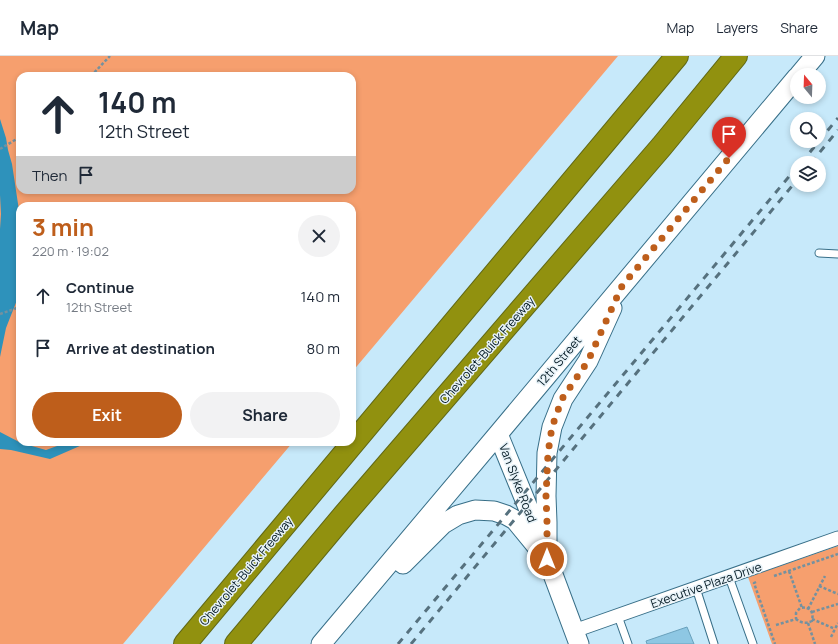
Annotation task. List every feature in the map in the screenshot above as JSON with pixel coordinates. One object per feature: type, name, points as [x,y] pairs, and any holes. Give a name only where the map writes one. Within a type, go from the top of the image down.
[{"type":"highway","name":"Chevrolet-Buick Freeway","points":[[356,440],[677,56]]},
{"type":"highway","name":"Chevrolet-Buick Freeway","points":[[236,644],[344,515],[662,146],[736,56]]},
{"type":"highway","name":"Chevrolet-Buick Freeway","points":[[185,644],[351,446]]},
{"type":"street","name":"12th Street","points":[[805,68],[815,56]]},
{"type":"street","name":"12th Street","points":[[323,642],[790,86]]},
{"type":"street","points":[[547,559],[546,496],[548,453],[552,427],[562,399],[588,361],[622,286]]},
{"type":"street","name":"Van Slyke Road","points":[[498,434],[530,512],[576,638]]},
{"type":"street","points":[[323,642],[443,524],[458,515],[475,510],[494,511],[506,515],[515,520],[547,559]]},
{"type":"street","name":"Executive Plaza Drive","points":[[576,638],[618,616],[838,538]]},
{"type":"lane","points":[[819,253],[838,254]]},
{"type":"lane","points":[[729,576],[753,644]]},
{"type":"lane","points":[[696,588],[714,644]]},
{"type":"lane","points":[[618,616],[628,644]]},
{"type":"path","points":[[95,72],[110,56]]},
{"type":"path","points":[[0,149],[16,139]]},
{"type":"path","points":[[0,314],[16,308]]},
{"type":"path","points":[[772,577],[838,554]]},
{"type":"path","points":[[789,571],[802,608]]},
{"type":"path","points":[[808,609],[824,576]]},
{"type":"path","points":[[758,582],[754,583],[775,644]]},
{"type":"path","points":[[819,586],[838,594]]},
{"type":"path","points":[[812,612],[838,604]]},
{"type":"path","points":[[796,619],[796,613],[800,608],[810,609],[812,612]]},
{"type":"path","points":[[808,623],[812,621],[812,612]]},
{"type":"path","points":[[776,625],[796,619],[808,623]]},
{"type":"path","points":[[812,619],[835,629]]},
{"type":"path","points":[[808,623],[815,644]]},
{"type":"path","points":[[831,637],[838,623]]},
{"type":"shaded area","points":[[0,56],[618,56],[356,367],[356,202],[16,202],[16,446],[290,446],[123,644],[0,644]]},
{"type":"shaded area","points":[[838,546],[838,644],[772,644],[748,577]]},
{"type":"water","points":[[0,119],[12,164],[18,202],[16,202],[16,303],[6,328],[0,357],[1,214]]},
{"type":"water","points":[[0,432],[16,440],[16,446],[32,446],[46,450],[57,446],[80,446],[50,459],[0,449]]},
{"type":"building","points":[[687,627],[694,644],[647,644],[646,641]]},
{"type":"railway","points":[[807,156],[838,118]]},
{"type":"railway","points":[[817,156],[838,130]]},
{"type":"railway","points":[[398,644],[790,175]]},
{"type":"railway","points":[[411,644],[790,188]]},
{"type":"route","points":[[547,559],[546,496],[548,453],[552,427],[562,399],[588,361],[622,286],[729,158]]}]
